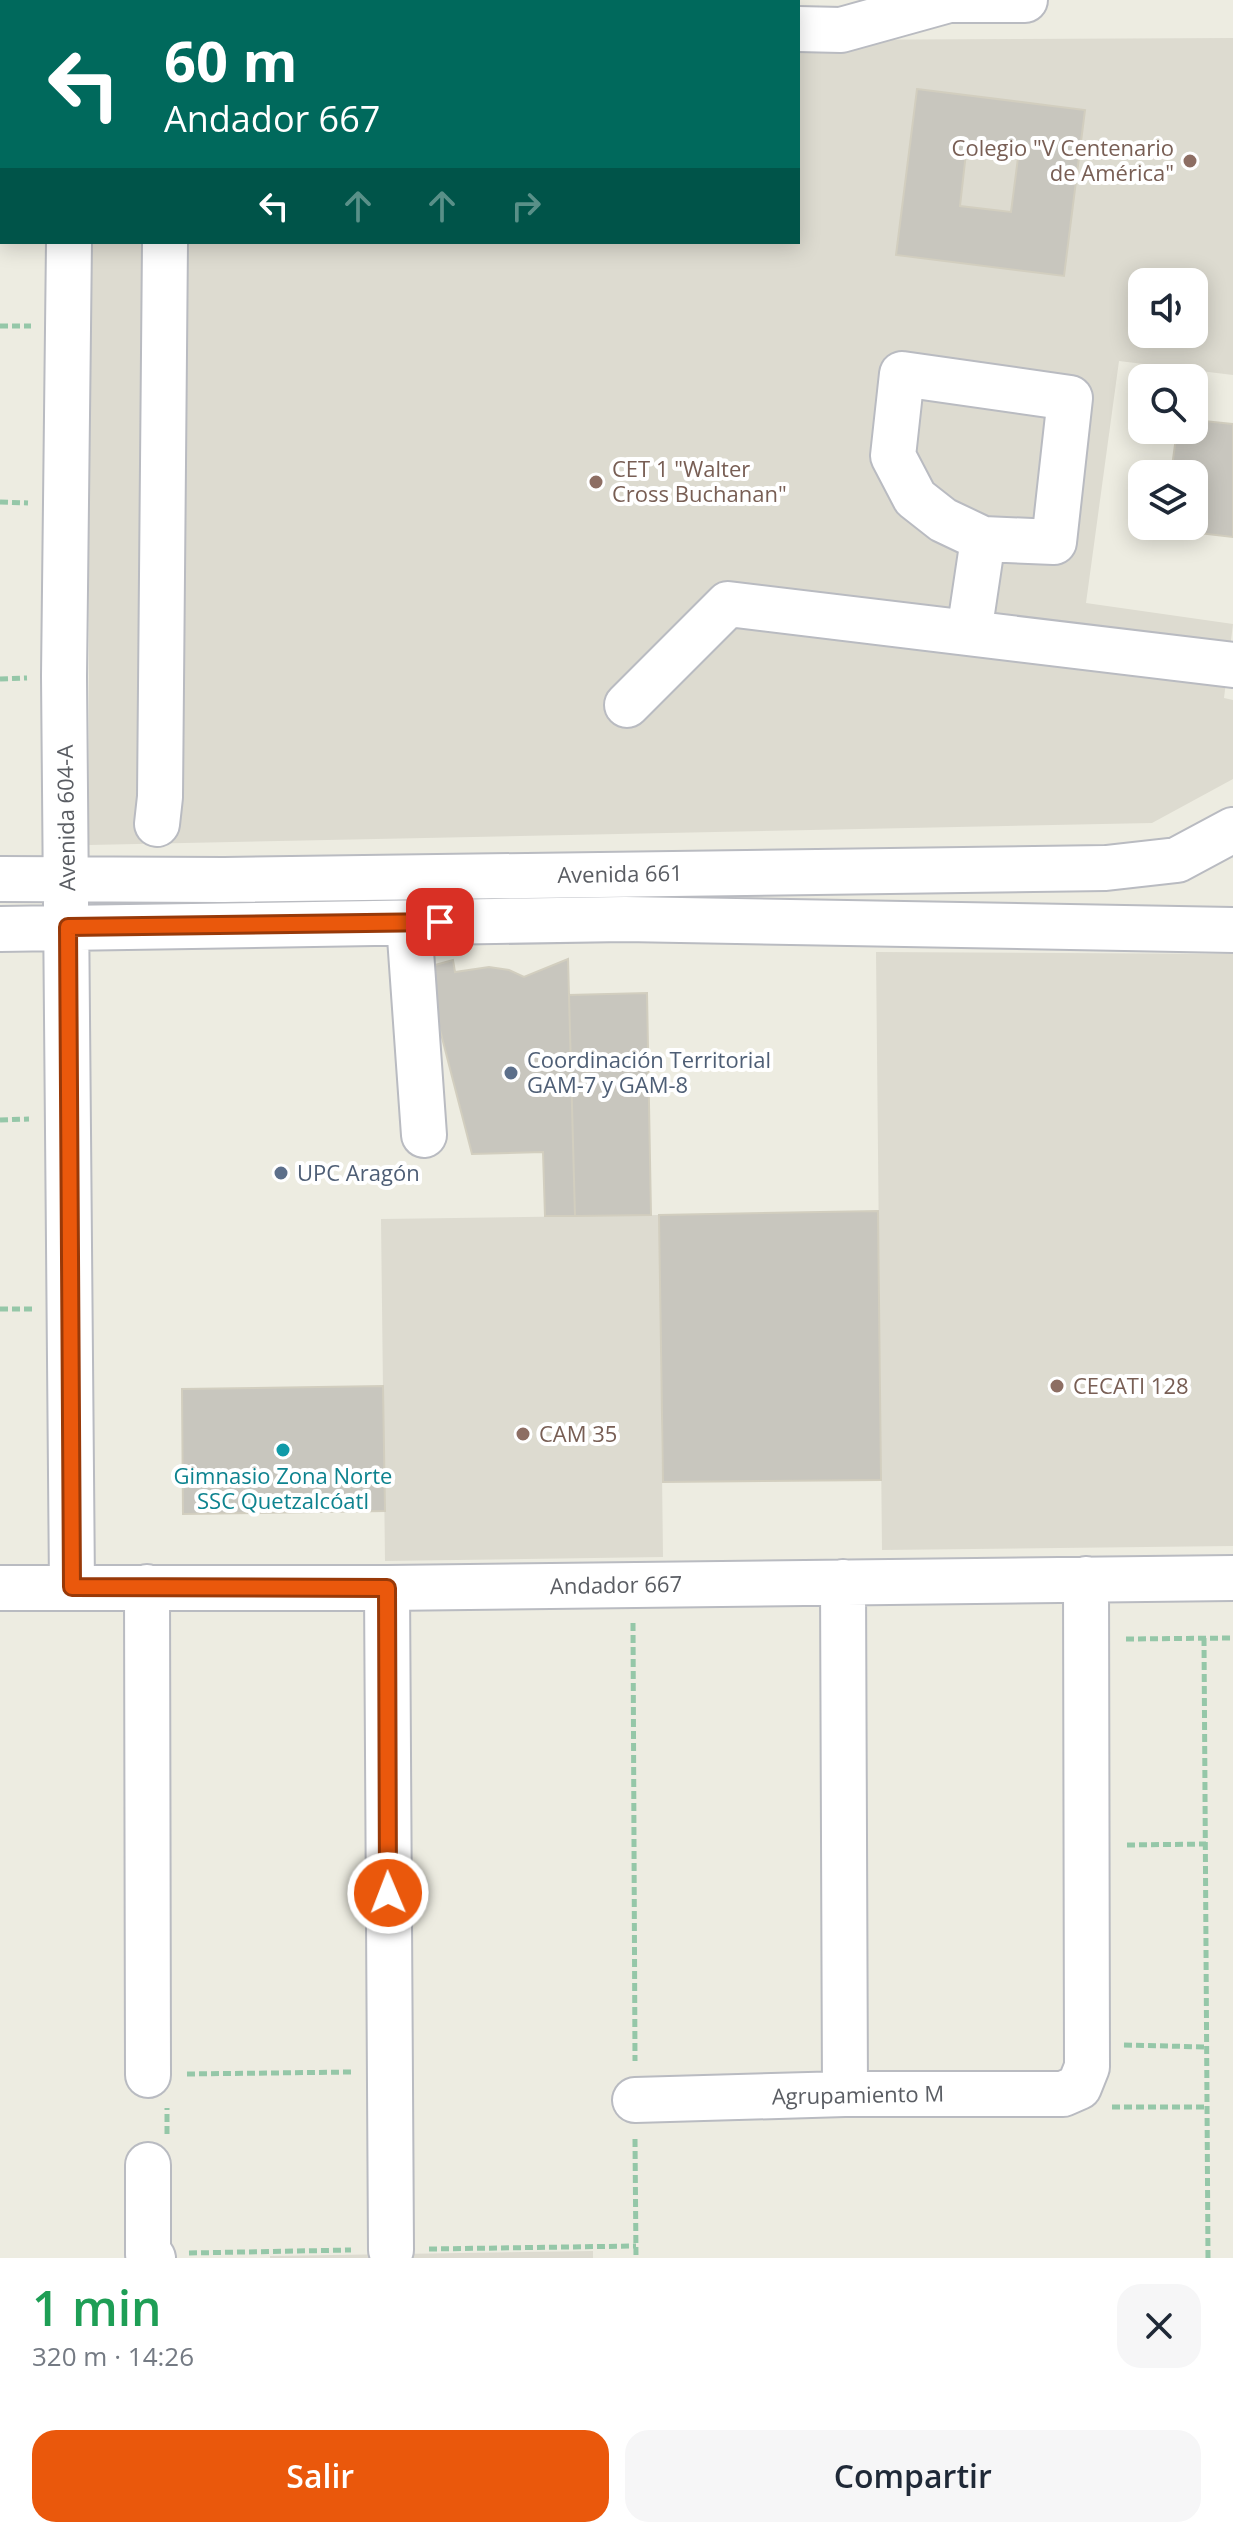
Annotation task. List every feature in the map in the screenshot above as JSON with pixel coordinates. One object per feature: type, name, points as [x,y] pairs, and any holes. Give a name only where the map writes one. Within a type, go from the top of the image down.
[{"type":"street","points":[[800,29],[841,30],[949,0],[1025,0]]},
{"type":"street","name":"Avenida 604-A","points":[[69,244],[64,676],[72,1587]]},
{"type":"street","points":[[157,824],[160,797],[165,244]]},
{"type":"street","points":[[902,374],[1070,398],[1054,542],[983,539],[943,520],[915,498],[893,456],[902,374]]},
{"type":"street","points":[[969,633],[983,539]]},
{"type":"street","points":[[627,705],[728,604],[1233,665]]},
{"type":"street","name":"Avenida 661","points":[[0,879],[224,880],[1106,868],[1177,860],[1233,830]]},
{"type":"street","points":[[223,926],[224,880]]},
{"type":"street","name":"Avenida 661","points":[[0,929],[625,919],[1233,930]]},
{"type":"street","points":[[409,923],[424,1135]]},
{"type":"street","name":"Andador 667","points":[[0,1588],[387,1588],[1233,1578]]},
{"type":"street","points":[[1075,2090],[1087,2067],[1086,1579]]},
{"type":"street","points":[[843,1582],[845,2094]]},
{"type":"street","points":[[147,1587],[148,2075]]},
{"type":"street","points":[[387,1588],[391,2250]]},
{"type":"street","name":"Agrupamiento M","points":[[635,2100],[1075,2090]]},
{"type":"street","points":[[148,2165],[148,2254],[153,2258]]},
{"type":"path","points":[[633,1584],[636,2258]]},
{"type":"path","points":[[1204,1638],[1208,2258]]},
{"type":"path","points":[[1086,1639],[1233,1638]]},
{"type":"path","points":[[1086,1846],[1206,1844]]},
{"type":"path","points":[[1087,2045],[1207,2047]]},
{"type":"path","points":[[148,2075],[390,2071]]},
{"type":"path","points":[[1075,2090],[1092,2108],[1207,2107]]},
{"type":"shaded area","name":"CET 1 \"Walter Cross Buchanan\"","points":[[1233,38],[1233,375],[1208,372],[1208,364],[1119,361],[1086,603],[1233,624],[1224,698],[1233,700],[1233,779],[1152,823],[89,845],[89,244],[800,244],[800,40]]},
{"type":"shaded area","points":[[876,952],[1233,954],[1233,1546],[882,1550]]},
{"type":"shaded area","name":"CAM 35","points":[[659,1215],[663,1557],[385,1561],[381,1219]]},
{"type":"shaded area","points":[[593,2251],[593,2258],[270,2258],[270,2256]]},
{"type":"building","points":[[917,89],[1085,110],[1064,276],[896,255]],"holes":[[[966,153],[1018,158],[1011,212],[960,206]]]},
{"type":"building","points":[[1208,421],[1233,424],[1233,537],[1208,534],[1208,460],[1173,460],[1175,444],[1208,444]]},
{"type":"building","name":"Coordinación Territorial GAM-7 y GAM-8","points":[[568,959],[575,1216],[545,1216],[543,1152],[472,1154],[424,968],[453,960],[455,972],[489,967],[509,970],[524,977]]},
{"type":"building","points":[[647,993],[651,1215],[575,1216],[569,995]]},
{"type":"building","points":[[878,1211],[881,1480],[663,1482],[659,1215]]},
{"type":"building","name":"Gimnasio Zona Norte SSC Quetzalcóatl","points":[[383,1386],[385,1511],[183,1514],[182,1389]]},
{"type":"place","name":"Colegio \"V Centenario de América\"","points":[[1190,161]]},
{"type":"place","name":"CET 1 \"Walter Cross Buchanan\"","points":[[596,482]]},
{"type":"place","name":"Coordinación Territorial GAM-7 y GAM-8","points":[[511,1073]]},
{"type":"place","name":"UPC Aragón","points":[[281,1173]]},
{"type":"place","name":"CECATI 128","points":[[1057,1386]]},
{"type":"place","name":"CAM 35","points":[[523,1434]]},
{"type":"place","name":"Gimnasio Zona Norte SSC Quetzalcóatl","points":[[283,1450]]},
{"type":"route","points":[[388,1893],[387,1588],[72,1587],[68,927],[440,922]]}]
